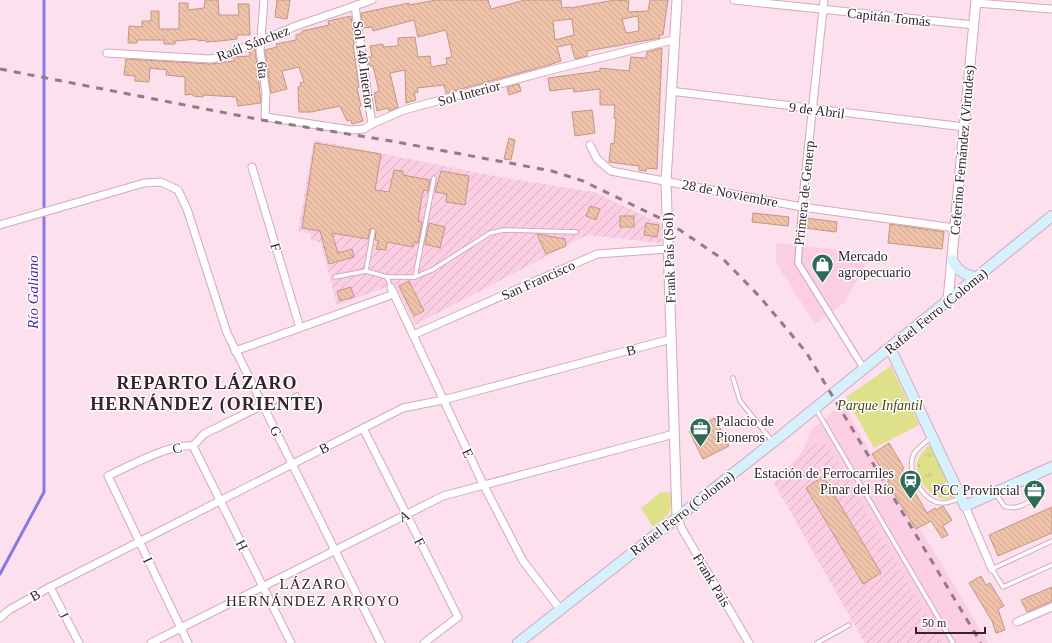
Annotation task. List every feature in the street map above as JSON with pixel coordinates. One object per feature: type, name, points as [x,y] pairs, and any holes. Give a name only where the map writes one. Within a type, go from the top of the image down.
[{"type":"main road","name":"Rafael Ferro (Coloma)","points":[[518,643],[677,516],[773,442],[1052,216]]},
{"type":"main road","points":[[952,260],[958,270],[967,276],[976,277]]},
{"type":"main road","points":[[890,348],[963,502],[996,493],[1052,467]]},
{"type":"street","name":"6ta","points":[[264,0],[260,51],[266,92],[265,117]]},
{"type":"street","name":"Raúl Sánchez","points":[[107,53],[210,59],[221,57],[261,40],[372,0]]},
{"type":"street","name":"Frank País (Sol)","points":[[677,0],[673,40],[666,181],[677,516]]},
{"type":"street","name":"Capitán Tomás","points":[[734,0],[974,25]]},
{"type":"street","name":"Primera de Generp","points":[[824,0],[802,207],[798,263],[864,368]]},
{"type":"street","points":[[976,2],[1052,9]]},
{"type":"street","name":"Ceferino Fernández (Virtudes)","points":[[948,300],[976,2]]},
{"type":"street","name":"Sol 140 Interior","points":[[355,6],[372,124]]},
{"type":"street","name":"Sol Interior","points":[[265,117],[351,130],[364,129],[404,110],[551,70],[673,40]]},
{"type":"street","name":"9 de Abril","points":[[670,91],[964,127]]},
{"type":"street","name":"28 de Noviembre","points":[[590,145],[597,159],[610,171],[802,207],[955,228]]},
{"type":"street","name":"F","points":[[252,167],[300,328]]},
{"type":"street","name":"G","points":[[0,225],[144,183],[161,182],[178,190],[187,209],[227,333],[235,351],[293,464],[334,551],[381,643]]},
{"type":"street","name":"San Francisco","points":[[413,335],[597,254],[668,249]]},
{"type":"street","points":[[235,351],[300,328],[393,291]]},
{"type":"street","name":"E","points":[[393,291],[483,484],[523,561],[560,609]]},
{"type":"street","name":"B","points":[[0,618],[9,610],[50,587],[402,408],[443,400],[671,340]]},
{"type":"street","name":"C","points":[[108,476],[143,459],[184,444],[193,446],[204,434],[263,405]]},
{"type":"street","name":"F","points":[[363,428],[458,617],[424,643]]},
{"type":"street","name":"A","points":[[151,643],[443,496],[483,484],[674,434]]},
{"type":"street","name":"H","points":[[193,446],[264,586],[291,643]]},
{"type":"street","name":"I","points":[[108,476],[188,643]]},
{"type":"street","points":[[963,502],[992,569]]},
{"type":"street","name":"Frank País","points":[[677,516],[682,529],[749,643]]},
{"type":"street","name":"J","points":[[50,587],[79,643]]},
{"type":"street","points":[[1017,622],[1052,607]]},
{"type":"lane","points":[[415,277],[434,178]]},
{"type":"lane","points":[[335,277],[366,272],[387,277],[415,277],[432,270],[490,233],[504,230],[518,229],[576,232]]},
{"type":"lane","points":[[366,272],[373,231]]},
{"type":"lane","points":[[387,277],[393,291]]},
{"type":"lane","points":[[733,378],[740,401],[773,442]]},
{"type":"lane","points":[[266,412],[296,395]]},
{"type":"lane","points":[[815,408],[953,643]]},
{"type":"lane","points":[[931,436],[914,453],[911,467],[917,486],[935,502],[963,502]]},
{"type":"lane","points":[[996,493],[1004,506],[1011,509],[1019,507],[1032,500],[1034,494],[1028,478]]},
{"type":"lane","points":[[1052,541],[992,569],[1003,587],[1052,565]]},
{"type":"lane","points":[[817,643],[849,625]]},
{"type":"shaded area","points":[[314,140],[499,177],[594,192],[662,224],[661,243],[587,235],[415,325],[395,284],[337,305],[321,243],[311,240],[310,233],[298,231]]},
{"type":"shaded area","name":"Mercado agropecuario","points":[[776,243],[860,252],[866,264],[844,303],[815,324],[776,263]]},
{"type":"shaded area","points":[[843,403],[887,482],[916,529],[920,528],[988,643],[865,643],[774,483],[803,451],[810,431]]},
{"type":"shaded area","points":[[825,440],[943,643],[865,643],[774,483],[803,451]]},
{"type":"green space","name":"Parque Infantil","points":[[891,366],[919,425],[874,448],[846,397]]},
{"type":"green space","points":[[930,444],[955,496],[947,499],[939,498],[926,488],[920,478],[917,464],[921,454]]},
{"type":"green space","points":[[671,492],[671,505],[669,513],[653,527],[641,508],[660,493]]},
{"type":"building","points":[[205,0],[218,0],[219,15],[239,15],[238,4],[249,4],[250,35],[237,35],[237,39],[206,42],[206,40],[198,41],[198,39],[175,41],[175,44],[164,44],[164,40],[137,40],[137,43],[128,43],[129,26],[142,27],[142,21],[151,21],[151,11],[159,11],[159,29],[179,29],[179,3],[188,3],[188,10],[204,8]]},
{"type":"building","points":[[277,0],[290,0],[287,19],[275,17]]},
{"type":"building","points":[[437,0],[488,0],[491,9],[525,0],[561,0],[562,8],[570,8],[615,0],[629,1],[628,12],[648,11],[650,0],[668,0],[663,35],[659,35],[660,38],[587,51],[587,56],[575,59],[571,44],[557,47],[561,61],[446,93],[444,85],[417,88],[418,92],[414,93],[416,100],[406,103],[405,70],[390,73],[398,107],[389,111],[388,108],[377,111],[374,93],[379,91],[373,66],[369,66],[367,57],[372,57],[370,46],[383,44],[383,47],[398,46],[398,38],[415,37],[418,57],[430,56],[431,67],[447,64],[446,58],[452,57],[446,30],[418,37],[414,20],[373,31],[372,27],[363,28],[361,13],[409,3],[409,5]],"holes":[[[638,16],[639,31],[626,33],[622,19]],[[572,19],[574,35],[555,40],[553,21]]]},
{"type":"building","points":[[351,16],[354,37],[353,46],[359,87],[357,88],[361,106],[359,107],[363,121],[352,124],[351,120],[347,121],[340,106],[311,112],[299,112],[298,87],[301,86],[300,83],[304,82],[299,67],[282,71],[287,89],[271,93],[265,50],[277,47],[276,44],[296,40],[296,35],[302,33],[302,31],[329,25],[328,21]]},
{"type":"building","points":[[255,48],[261,103],[238,106],[236,97],[203,95],[203,97],[193,96],[193,94],[185,95],[185,77],[166,75],[167,70],[150,68],[149,82],[135,81],[135,76],[124,75],[126,59],[211,64],[234,61],[233,57],[250,56],[249,51]]},
{"type":"building","points":[[662,48],[657,169],[646,168],[646,171],[639,170],[639,166],[609,162],[611,143],[614,144],[616,118],[614,118],[615,105],[600,105],[600,89],[574,92],[573,88],[550,91],[548,78],[600,71],[600,68],[629,71],[631,57],[646,58],[647,52]]},
{"type":"building","points":[[519,84],[521,91],[509,95],[507,87]]},
{"type":"building","points":[[592,110],[595,133],[575,136],[572,112]]},
{"type":"building","points":[[509,138],[515,140],[511,160],[504,159]]},
{"type":"building","points":[[315,143],[381,154],[375,190],[389,192],[394,170],[403,171],[403,175],[430,180],[428,191],[424,190],[422,196],[418,221],[422,222],[418,243],[414,242],[413,247],[387,242],[386,250],[376,249],[379,241],[375,240],[376,231],[374,228],[370,229],[368,239],[332,233],[338,253],[352,249],[354,257],[329,264],[320,231],[302,228]]},
{"type":"building","points":[[441,171],[469,176],[465,205],[446,202],[447,194],[435,192]]},
{"type":"building","points":[[590,206],[600,209],[596,220],[586,216]]},
{"type":"building","points":[[753,213],[789,217],[788,226],[752,222]]},
{"type":"building","points":[[620,216],[634,216],[634,227],[620,227]]},
{"type":"building","points":[[806,218],[837,222],[836,232],[805,228]]},
{"type":"building","points":[[429,223],[445,227],[440,248],[425,244]]},
{"type":"building","points":[[646,223],[659,225],[657,237],[644,235]]},
{"type":"building","points":[[890,224],[944,232],[942,249],[888,243]]},
{"type":"building","points":[[537,234],[565,239],[566,246],[546,254]]},
{"type":"building","points":[[409,281],[424,311],[414,316],[399,286]]},
{"type":"building","points":[[351,287],[354,297],[340,301],[337,291]]},
{"type":"building","points":[[715,418],[729,446],[703,459],[689,431]]},
{"type":"building","points":[[889,443],[904,468],[902,470],[927,513],[935,508],[936,510],[943,506],[952,520],[943,526],[948,535],[942,538],[931,521],[916,529],[887,482],[889,481],[872,454]]},
{"type":"building","points":[[823,476],[881,573],[863,584],[806,488]]},
{"type":"building","points":[[1052,507],[1052,533],[998,556],[989,535]]},
{"type":"building","points":[[981,576],[986,585],[990,583],[1004,606],[998,609],[1005,630],[996,633],[992,621],[969,583]]},
{"type":"building","points":[[1052,587],[1052,601],[1027,612],[1021,600]]},
{"type":"waterway","name":"Río Galiano","points":[[0,574],[44,492],[44,0]]},
{"type":"railway","points":[[0,69],[262,120],[391,141],[552,171],[583,181],[668,222],[724,260],[760,297],[806,352],[981,643]]},
{"type":"place","name":"Mercado agropecuario","points":[[822,284]]},
{"type":"place","name":"Palacio de Pioneros","points":[[701,448]]},
{"type":"place","name":"Estación de Ferrocarriles Pinar del Río","points":[[910,500]]},
{"type":"place","name":"PCC Provincial","points":[[1035,510]]},
{"type":"district","name":"REPARTO LÁZARO HERNÁNDEZ (ORIENTE)","points":[[207,393]]},
{"type":"district","name":"LÁZARO HERNÁNDEZ ARROYO","points":[[313,592]]}]
